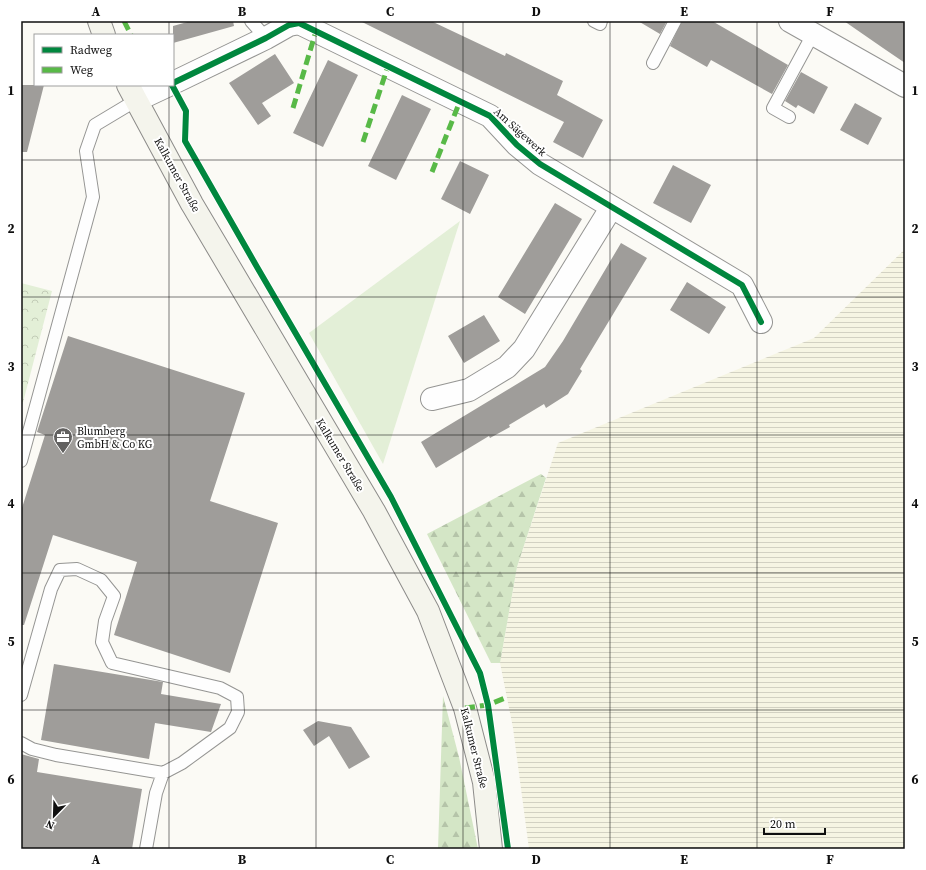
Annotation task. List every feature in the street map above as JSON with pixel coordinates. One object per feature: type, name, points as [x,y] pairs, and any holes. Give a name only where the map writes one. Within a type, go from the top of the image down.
[{"type":"main road","points":[[99,21],[104,34]]},
{"type":"main road","name":"Kalkumer Straße","points":[[132,93],[192,204],[374,511],[428,611],[467,716],[484,782],[491,849]]},
{"type":"street","points":[[790,21],[905,86]]},
{"type":"street","name":"Am Sägewerk","points":[[174,83],[266,38],[288,24],[299,23],[490,116],[517,145],[540,164],[611,208],[742,285],[761,322]]},
{"type":"street","points":[[132,93],[164,86]]},
{"type":"street","points":[[432,399],[469,390],[507,367],[524,349],[611,208]]},
{"type":"lane","points":[[251,21],[266,38]]},
{"type":"lane","points":[[594,21],[600,24],[601,21]]},
{"type":"lane","points":[[653,63],[675,21]]},
{"type":"lane","points":[[789,117],[773,108],[814,34]]},
{"type":"lane","points":[[21,461],[93,197],[86,150],[95,125],[132,93]]},
{"type":"lane","points":[[21,695],[51,589],[60,570],[77,569],[101,580],[114,596],[105,621],[102,642],[112,663],[220,688],[237,697],[238,712],[230,728],[182,763],[164,773],[56,755],[32,749],[21,743]]},
{"type":"lane","points":[[146,849],[156,793],[164,773]]},
{"type":"green space","points":[[460,221],[383,464],[309,333]]},
{"type":"green space","points":[[905,249],[905,849],[529,849],[513,728],[500,663],[517,567],[558,443],[814,338]]},
{"type":"green space","points":[[21,283],[52,291],[21,410]]},
{"type":"green space","points":[[541,474],[546,478],[517,567],[500,663],[491,663],[427,534]]},
{"type":"green space","points":[[443,696],[459,757],[478,849],[438,849]]},
{"type":"building","points":[[191,21],[233,21],[234,26],[174,43],[173,26]]},
{"type":"building","points":[[360,21],[431,21],[505,56],[506,53],[563,81],[557,95],[603,120],[583,158],[553,142],[564,122]]},
{"type":"building","points":[[638,21],[667,21],[660,34]]},
{"type":"building","points":[[682,21],[712,21],[788,65],[772,94],[711,60],[707,67],[670,46]]},
{"type":"building","points":[[844,21],[905,21],[905,63],[883,48]]},
{"type":"building","points":[[275,54],[294,83],[262,103],[271,116],[258,125],[229,83]]},
{"type":"building","points":[[328,60],[358,75],[323,147],[293,133]]},
{"type":"building","points":[[801,72],[828,87],[814,114],[798,105],[796,108],[785,101]]},
{"type":"building","points":[[21,85],[44,86],[27,152],[21,152]]},
{"type":"building","points":[[402,95],[431,109],[396,180],[368,166]]},
{"type":"building","points":[[855,103],[882,118],[868,145],[840,130]]},
{"type":"building","points":[[460,161],[489,175],[470,214],[441,199]]},
{"type":"building","points":[[673,165],[711,185],[691,223],[653,203]]},
{"type":"building","points":[[555,203],[582,219],[525,314],[498,297]]},
{"type":"building","points":[[621,243],[647,258],[580,369],[582,371],[568,394],[546,408],[544,404],[509,425],[510,427],[490,438],[489,436],[436,468],[421,442],[545,367],[563,341]]},
{"type":"building","points":[[687,282],[726,307],[709,334],[670,310]]},
{"type":"building","points":[[484,315],[500,341],[464,363],[448,336]]},
{"type":"building","points":[[68,336],[245,393],[210,501],[278,523],[230,673],[114,635],[137,562],[53,535],[24,625],[21,625],[21,511],[45,435],[37,432]]},
{"type":"building","points":[[54,664],[163,682],[161,694],[221,704],[211,732],[155,723],[149,759],[41,740]]},
{"type":"building","points":[[318,721],[351,727],[370,757],[349,769],[329,736],[314,746],[303,730]]},
{"type":"building","points":[[21,754],[39,759],[37,772],[142,789],[132,849],[21,849]]},
{"type":"marked path","points":[[124,21],[130,34]]},
{"type":"marked path","points":[[293,108],[316,31]]},
{"type":"marked path","points":[[363,142],[388,66]]},
{"type":"marked path","points":[[432,172],[460,101]]},
{"type":"marked path","points":[[465,708],[488,705],[505,698]]},
{"type":"cycle path","points":[[174,83],[266,38],[289,25],[299,23],[490,116],[517,145],[540,164],[742,285],[761,322]]},
{"type":"cycle path","points":[[173,86],[186,111],[185,141],[391,497],[480,673],[488,705],[508,849]]},
{"type":"place","name":"Blumberg GmbH & Co KG","points":[[63,454]]}]
